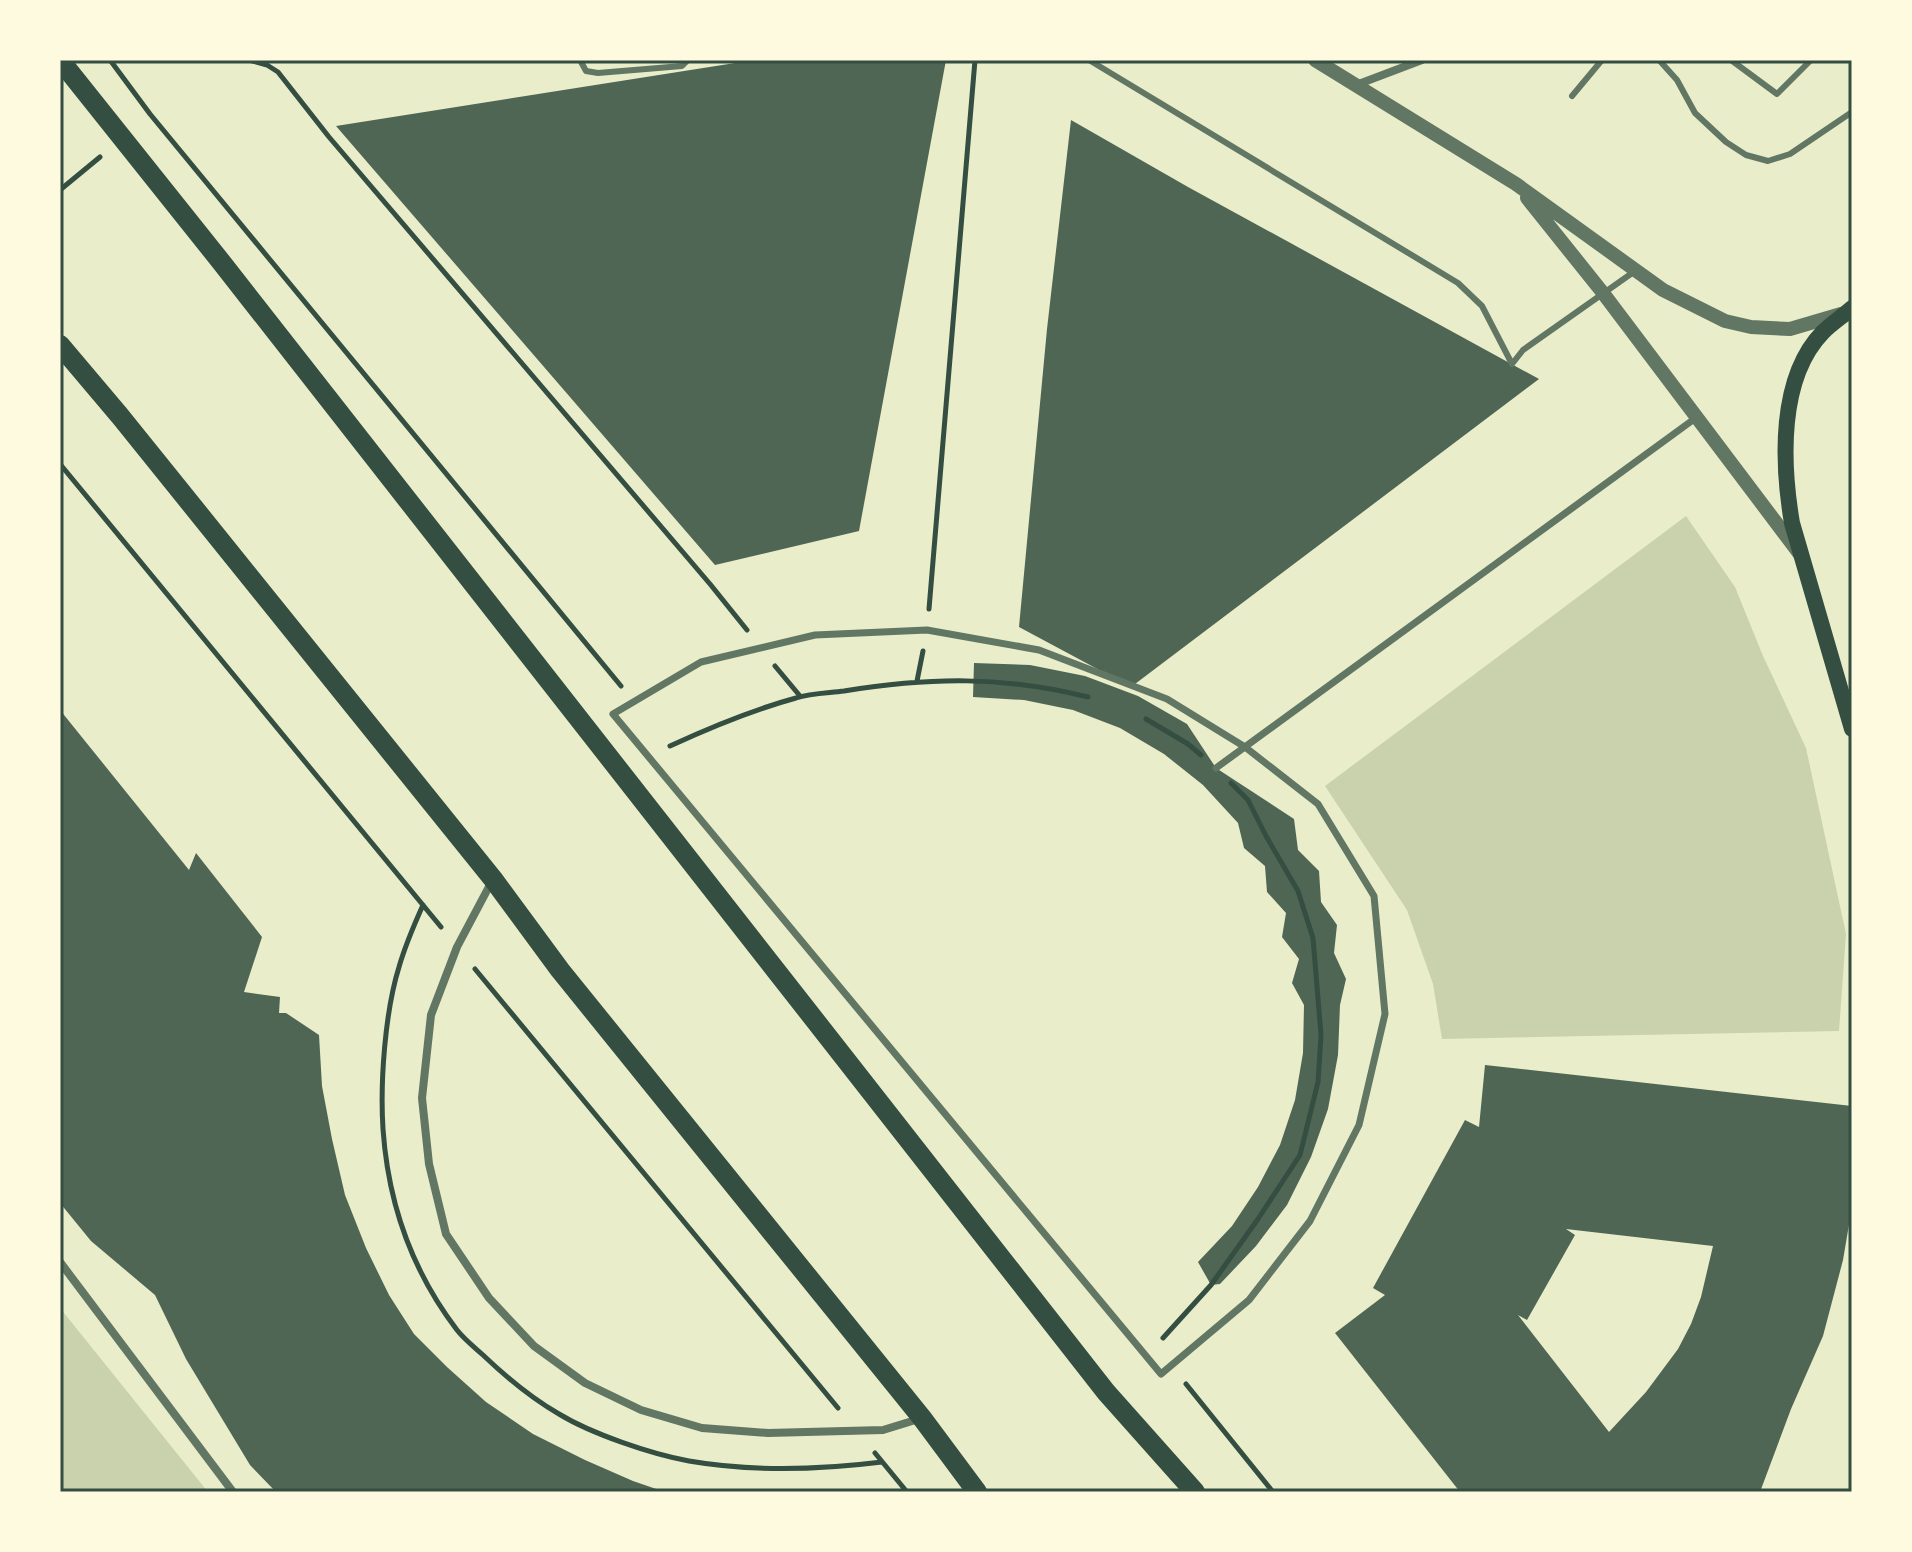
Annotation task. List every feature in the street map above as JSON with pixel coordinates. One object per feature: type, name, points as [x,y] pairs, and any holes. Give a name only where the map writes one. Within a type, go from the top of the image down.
[{"type":"main road","points":[[60,60],[1106,1392],[1195,1492]]},
{"type":"main road","points":[[1850,311],[1822,333],[1805,358],[1793,388],[1785,453],[1786,488],[1792,523],[1852,729]]},
{"type":"main road","points":[[60,345],[130,427],[493,879],[560,970],[922,1418],[977,1492]]},
{"type":"street","points":[[1315,60],[1516,184],[1663,290],[1725,321],[1751,327],[1790,329],[1850,311]]},
{"type":"street","points":[[1356,85],[1422,60]]},
{"type":"street","points":[[1516,184],[1603,293],[1800,554]]},
{"type":"street","points":[[1216,768],[1697,417]]},
{"type":"street","points":[[927,630],[1039,650],[1167,699],[1245,747],[1318,804],[1374,896],[1385,1014],[1359,1125],[1310,1221],[1249,1300],[1161,1374],[613,714],[701,662],[761,648],[815,635],[927,630]]},
{"type":"street","points":[[493,879],[457,947],[431,1015],[422,1098],[429,1164],[446,1234],[489,1298],[534,1346],[585,1383],[641,1410],[702,1428],[768,1433],[883,1430],[922,1418]]},
{"type":"street","points":[[60,1262],[233,1492]]},
{"type":"lane","points":[[580,60],[586,71],[598,73],[682,66],[688,60]]},
{"type":"lane","points":[[1089,60],[1458,283],[1482,306],[1512,364],[1523,350],[1635,270]]},
{"type":"lane","points":[[1572,96],[1602,60]]},
{"type":"lane","points":[[1659,60],[1677,80],[1695,113],[1726,142],[1746,155],[1768,161],[1790,154],[1852,112]]},
{"type":"lane","points":[[1731,60],[1777,94],[1811,60]]},
{"type":"path","points":[[249,60],[278,72],[329,137],[699,572],[800,696]]},
{"type":"path","points":[[917,681],[927,630],[975,60]]},
{"type":"path","points":[[60,190],[123,138]]},
{"type":"path","points":[[60,464],[907,1492]]},
{"type":"path","points":[[669,746],[717,724],[800,696],[917,681],[1004,681],[1038,685],[1092,698]]},
{"type":"path","points":[[1146,719],[1188,744],[1248,800],[1298,891],[1313,938],[1321,1035],[1318,1082],[1300,1155],[1211,1285],[1156,1345]]},
{"type":"path","points":[[423,905],[398,969],[390,1009],[381,1101],[384,1146],[388,1182],[413,1256],[458,1332],[525,1392],[561,1415],[650,1451],[688,1461],[754,1469],[836,1468],[882,1462]]},
{"type":"green space","points":[[1686,516],[1735,587],[1806,748],[1846,934],[1839,1031],[1442,1039],[1433,984],[1407,910],[1325,786]]},
{"type":"green space","points":[[60,1308],[208,1492],[60,1492]]},
{"type":"building","points":[[754,60],[946,60],[859,531],[715,565],[336,126]]},
{"type":"building","points":[[1071,120],[1539,379],[1131,687],[1019,627],[1047,329]]},
{"type":"building","points":[[974,663],[1030,665],[1085,676],[1138,696],[1187,724],[1216,768],[1294,819],[1298,850],[1319,871],[1321,902],[1337,925],[1334,953],[1346,979],[1340,1005],[1338,1055],[1328,1109],[1311,1157],[1287,1205],[1256,1246],[1220,1284],[1211,1285],[1198,1262],[1232,1226],[1258,1187],[1280,1145],[1295,1100],[1303,1053],[1304,1005],[1292,983],[1299,959],[1282,937],[1286,913],[1267,892],[1265,866],[1244,848],[1238,823],[1203,785],[1164,754],[1120,728],[1073,710],[1024,700],[973,697]]},
{"type":"building","points":[[60,710],[189,870],[196,853],[262,937],[244,992],[280,997],[279,1013],[286,1013],[319,1035],[322,1086],[345,1195],[389,1295],[414,1334],[486,1402],[533,1434],[585,1460],[665,1492],[276,1492],[250,1465],[186,1359],[155,1295],[91,1241],[60,1203]]},
{"type":"building","points":[[1485,1065],[1852,1106],[1852,1207],[1843,1260],[1823,1336],[1760,1492],[1460,1492],[1335,1333],[1385,1295],[1373,1288],[1465,1120],[1479,1127]],"holes":[[[1566,1229],[1713,1246],[1701,1297],[1678,1349],[1646,1392],[1609,1432],[1518,1315],[1527,1320],[1575,1235]]]}]
